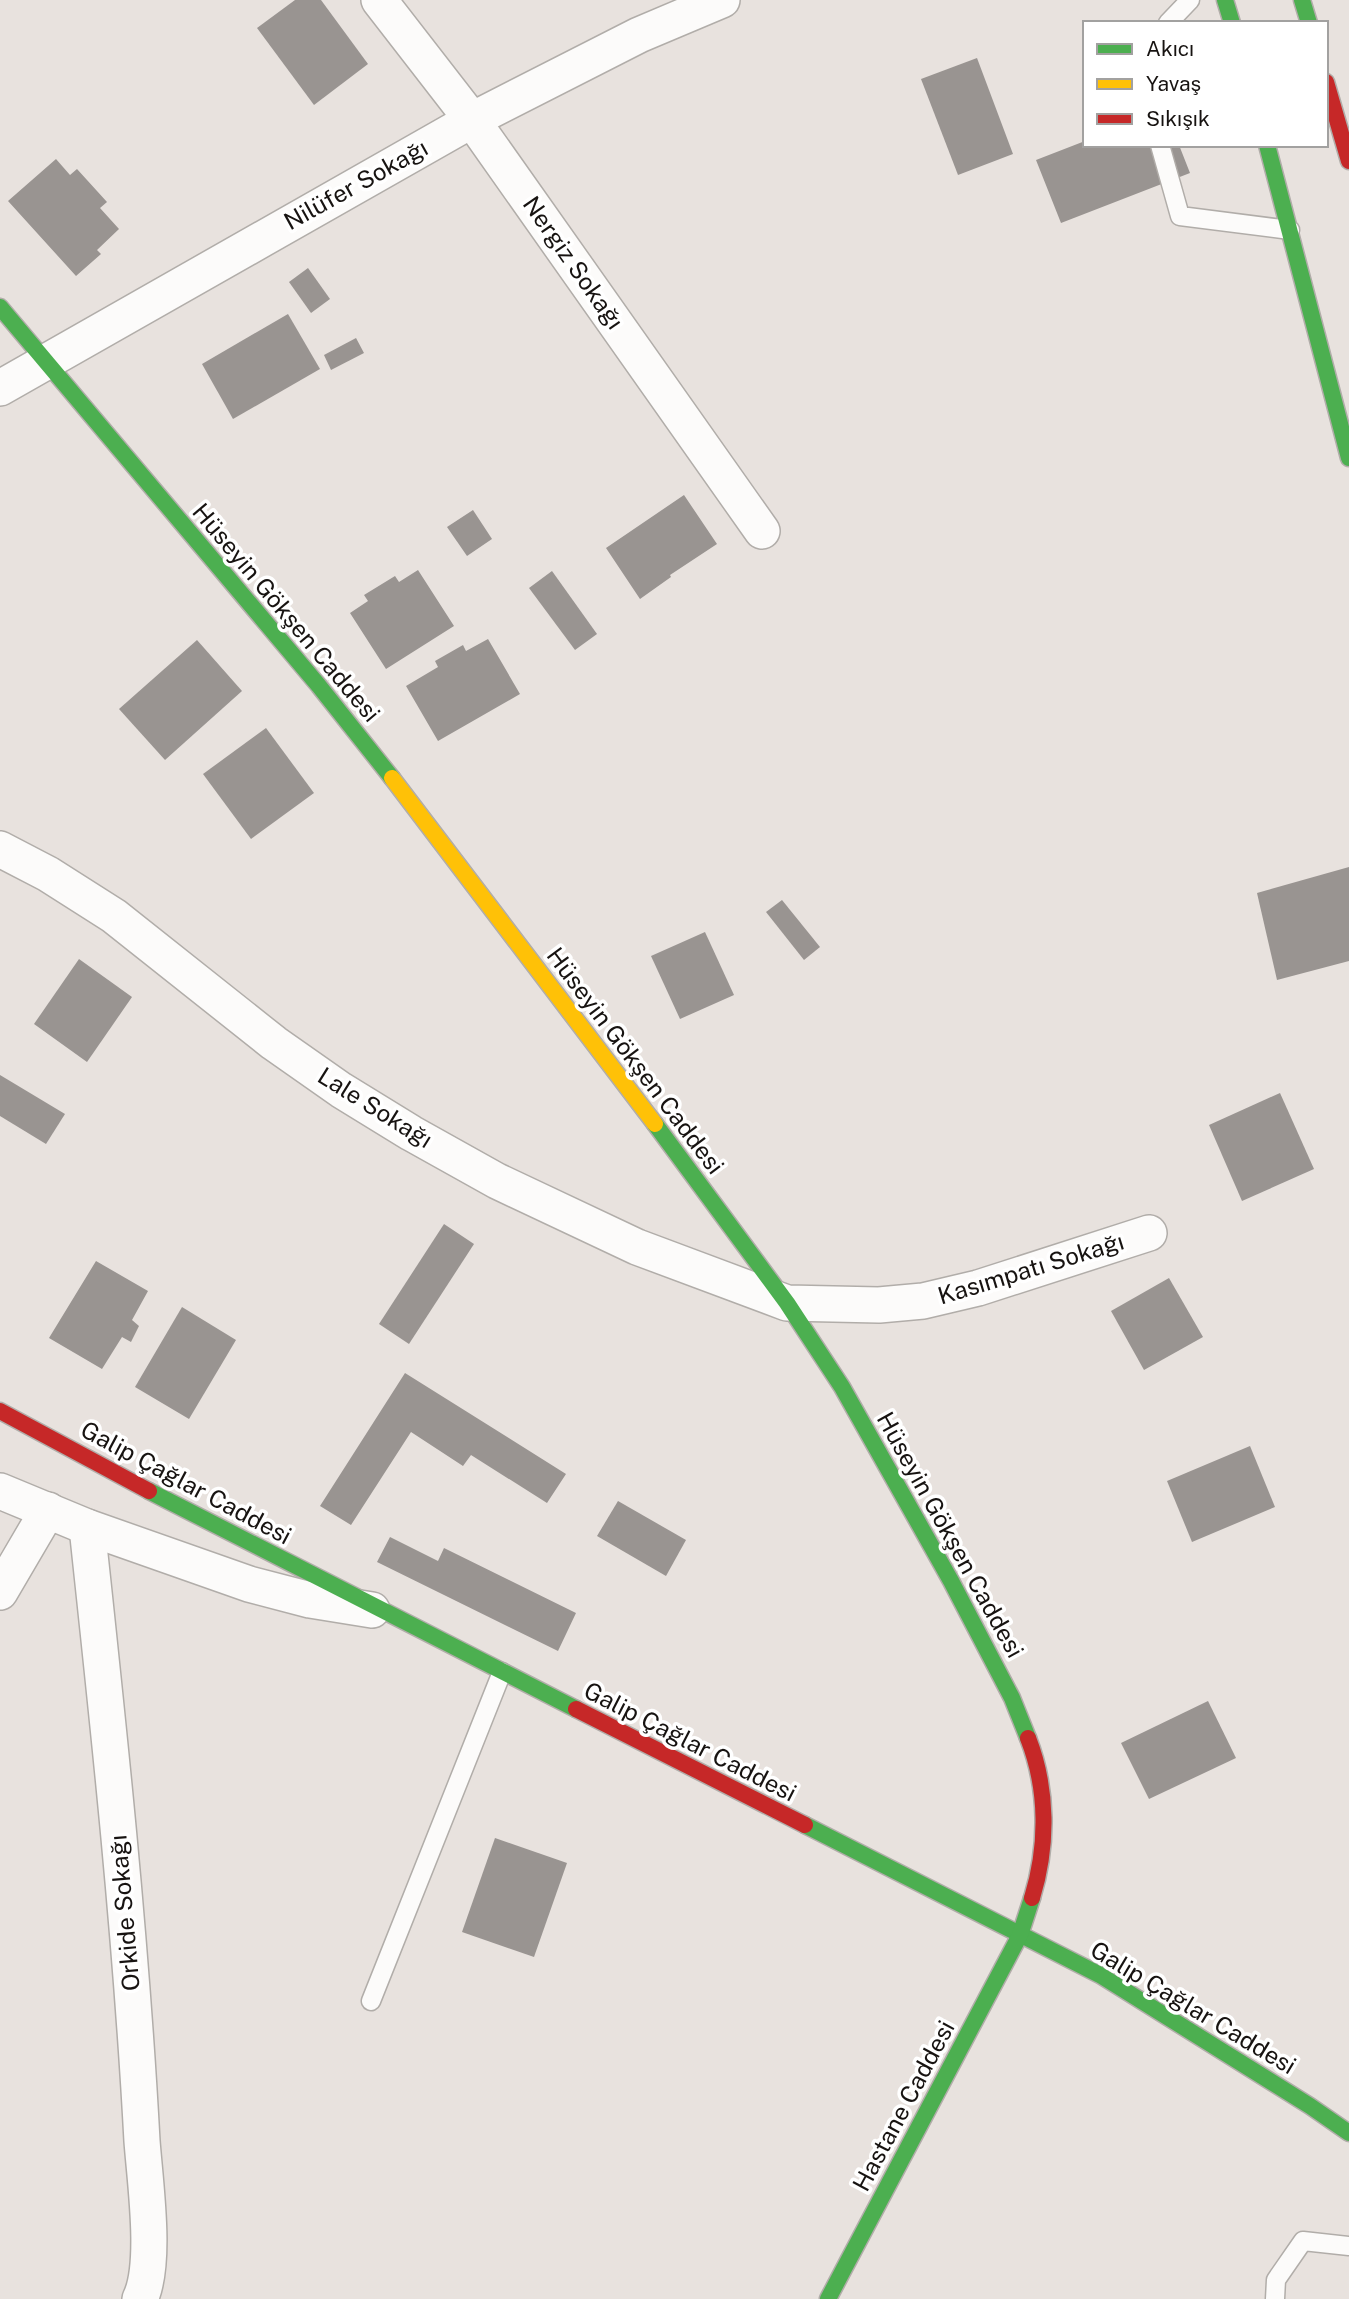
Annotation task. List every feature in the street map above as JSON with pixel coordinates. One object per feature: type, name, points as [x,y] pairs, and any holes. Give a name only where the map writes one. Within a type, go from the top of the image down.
[{"type":"street","name":"Nergiz Sokağı","points":[[379,0],[472,120],[762,531]]},
{"type":"street","name":"Nilüfer Sokağı","points":[[0,387],[472,120],[639,35],[722,0]]},
{"type":"street","points":[[1225,0],[1231,21]]},
{"type":"street","points":[[1302,0],[1308,21]]},
{"type":"street","points":[[1328,89],[1349,161]]},
{"type":"street","points":[[1268,147],[1349,458]]},
{"type":"street","name":"Hüseyin Gökşen Caddesi","points":[[0,307],[319,686],[391,777],[663,1134],[787,1303],[842,1387],[951,1581],[1012,1698],[1035,1756],[1043,1797],[1044,1835],[1037,1881],[1020,1935]]},
{"type":"street","name":"Lale Sokağı","points":[[0,849],[48,874],[114,916],[274,1043],[341,1090],[411,1133],[497,1181],[637,1247],[787,1303]]},
{"type":"street","name":"Kasımpatı Sokağı","points":[[787,1303],[879,1305],[923,1301],[978,1288],[1149,1233]]},
{"type":"street","name":"Galip Çağlar Caddesi","points":[[0,1410],[118,1475],[1100,1975],[1349,2133]]},
{"type":"street","points":[[0,1491],[87,1527],[249,1584],[310,1600],[385,1612]]},
{"type":"street","points":[[0,1592],[48,1510]]},
{"type":"street","name":"Orkide Sokağı","points":[[87,1527],[111,1749],[141,2109],[149,2261],[140,2299]]},
{"type":"street","name":"Hastane Caddesi","points":[[828,2299],[850,2254],[908,2152],[1020,1935]]},
{"type":"lane","points":[[1170,21],[1190,0]]},
{"type":"lane","points":[[1161,147],[1180,216],[1290,230]]},
{"type":"lane","points":[[371,2001],[502,1672]]},
{"type":"lane","points":[[1275,2299],[1276,2280],[1303,2241],[1349,2246]]},
{"type":"building","points":[[295,0],[321,0],[368,64],[314,105],[257,28]]},
{"type":"building","points":[[977,58],[1013,154],[958,175],[921,79]]},
{"type":"building","points":[[1083,142],[1083,147],[1180,147],[1190,173],[1061,223],[1036,160]]},
{"type":"building","points":[[56,159],[70,175],[77,169],[107,202],[100,208],[119,229],[97,250],[101,254],[76,276],[8,201]]},
{"type":"building","points":[[308,268],[330,299],[311,313],[289,282]]},
{"type":"building","points":[[288,314],[320,369],[233,419],[202,364]]},
{"type":"building","points":[[356,338],[364,353],[331,370],[324,355]]},
{"type":"building","points":[[684,495],[717,544],[640,599],[606,548]]},
{"type":"building","points":[[473,510],[492,539],[467,556],[447,527]]},
{"type":"building","points":[[418,570],[454,626],[386,669],[350,613],[368,601],[364,595],[395,576],[399,582]]},
{"type":"building","points":[[552,571],[597,634],[575,650],[529,588]]},
{"type":"building","points":[[488,639],[520,694],[438,741],[406,686],[438,667],[435,661],[463,645],[466,651]]},
{"type":"building","points":[[197,640],[242,691],[165,760],[119,709]]},
{"type":"building","points":[[266,728],[314,793],[251,839],[203,774]]},
{"type":"building","points":[[1349,867],[1349,961],[1277,980],[1257,893]]},
{"type":"building","points":[[782,900],[820,947],[804,960],[766,912]]},
{"type":"building","points":[[705,932],[734,995],[680,1019],[651,956]]},
{"type":"building","points":[[79,959],[132,997],[87,1062],[34,1024]]},
{"type":"building","points":[[0,1075],[65,1114],[46,1144],[0,1116]]},
{"type":"building","points":[[1280,1093],[1314,1169],[1242,1201],[1209,1125]]},
{"type":"building","points":[[444,1224],[474,1244],[409,1344],[379,1324]]},
{"type":"building","points":[[96,1261],[148,1291],[132,1320],[139,1326],[131,1342],[122,1337],[102,1369],[49,1338]]},
{"type":"building","points":[[1169,1278],[1203,1337],[1144,1370],[1111,1311]]},
{"type":"building","points":[[182,1307],[236,1340],[189,1419],[135,1387]]},
{"type":"building","points":[[405,1373],[566,1474],[547,1503],[471,1455],[463,1466],[411,1432],[351,1525],[320,1506]]},
{"type":"building","points":[[1250,1446],[1275,1507],[1192,1542],[1167,1481]]},
{"type":"building","points":[[618,1501],[686,1540],[666,1576],[597,1536]]},
{"type":"building","points":[[390,1537],[438,1561],[444,1548],[576,1613],[558,1651],[377,1562]]},
{"type":"building","points":[[1208,1701],[1236,1758],[1149,1799],[1121,1743]]},
{"type":"building","points":[[495,1838],[567,1863],[534,1957],[462,1932]]},
{"type":"traffic: fast","points":[[1225,0],[1231,21]]},
{"type":"traffic: fast","points":[[1302,0],[1308,21]]},
{"type":"traffic: fast","points":[[1268,147],[1349,458]]},
{"type":"traffic: fast","points":[[0,307],[319,686],[392,778]]},
{"type":"traffic: fast","points":[[655,1124],[787,1303],[842,1387],[951,1581],[1012,1698],[1028,1738]]},
{"type":"traffic: fast","points":[[149,1491],[576,1709]]},
{"type":"traffic: fast","points":[[805,1825],[1100,1975],[1349,2133]]},
{"type":"traffic: fast","points":[[828,2299],[1020,1935],[1032,1898]]},
{"type":"traffic: slow","points":[[392,778],[655,1124]]},
{"type":"traffic: jam","points":[[1328,89],[1349,161]]},
{"type":"traffic: jam","points":[[0,1411],[149,1491]]},
{"type":"traffic: jam","points":[[576,1709],[805,1825]]},
{"type":"traffic: jam","points":[[1028,1738],[1035,1757],[1044,1818],[1041,1858],[1032,1898]]}]
